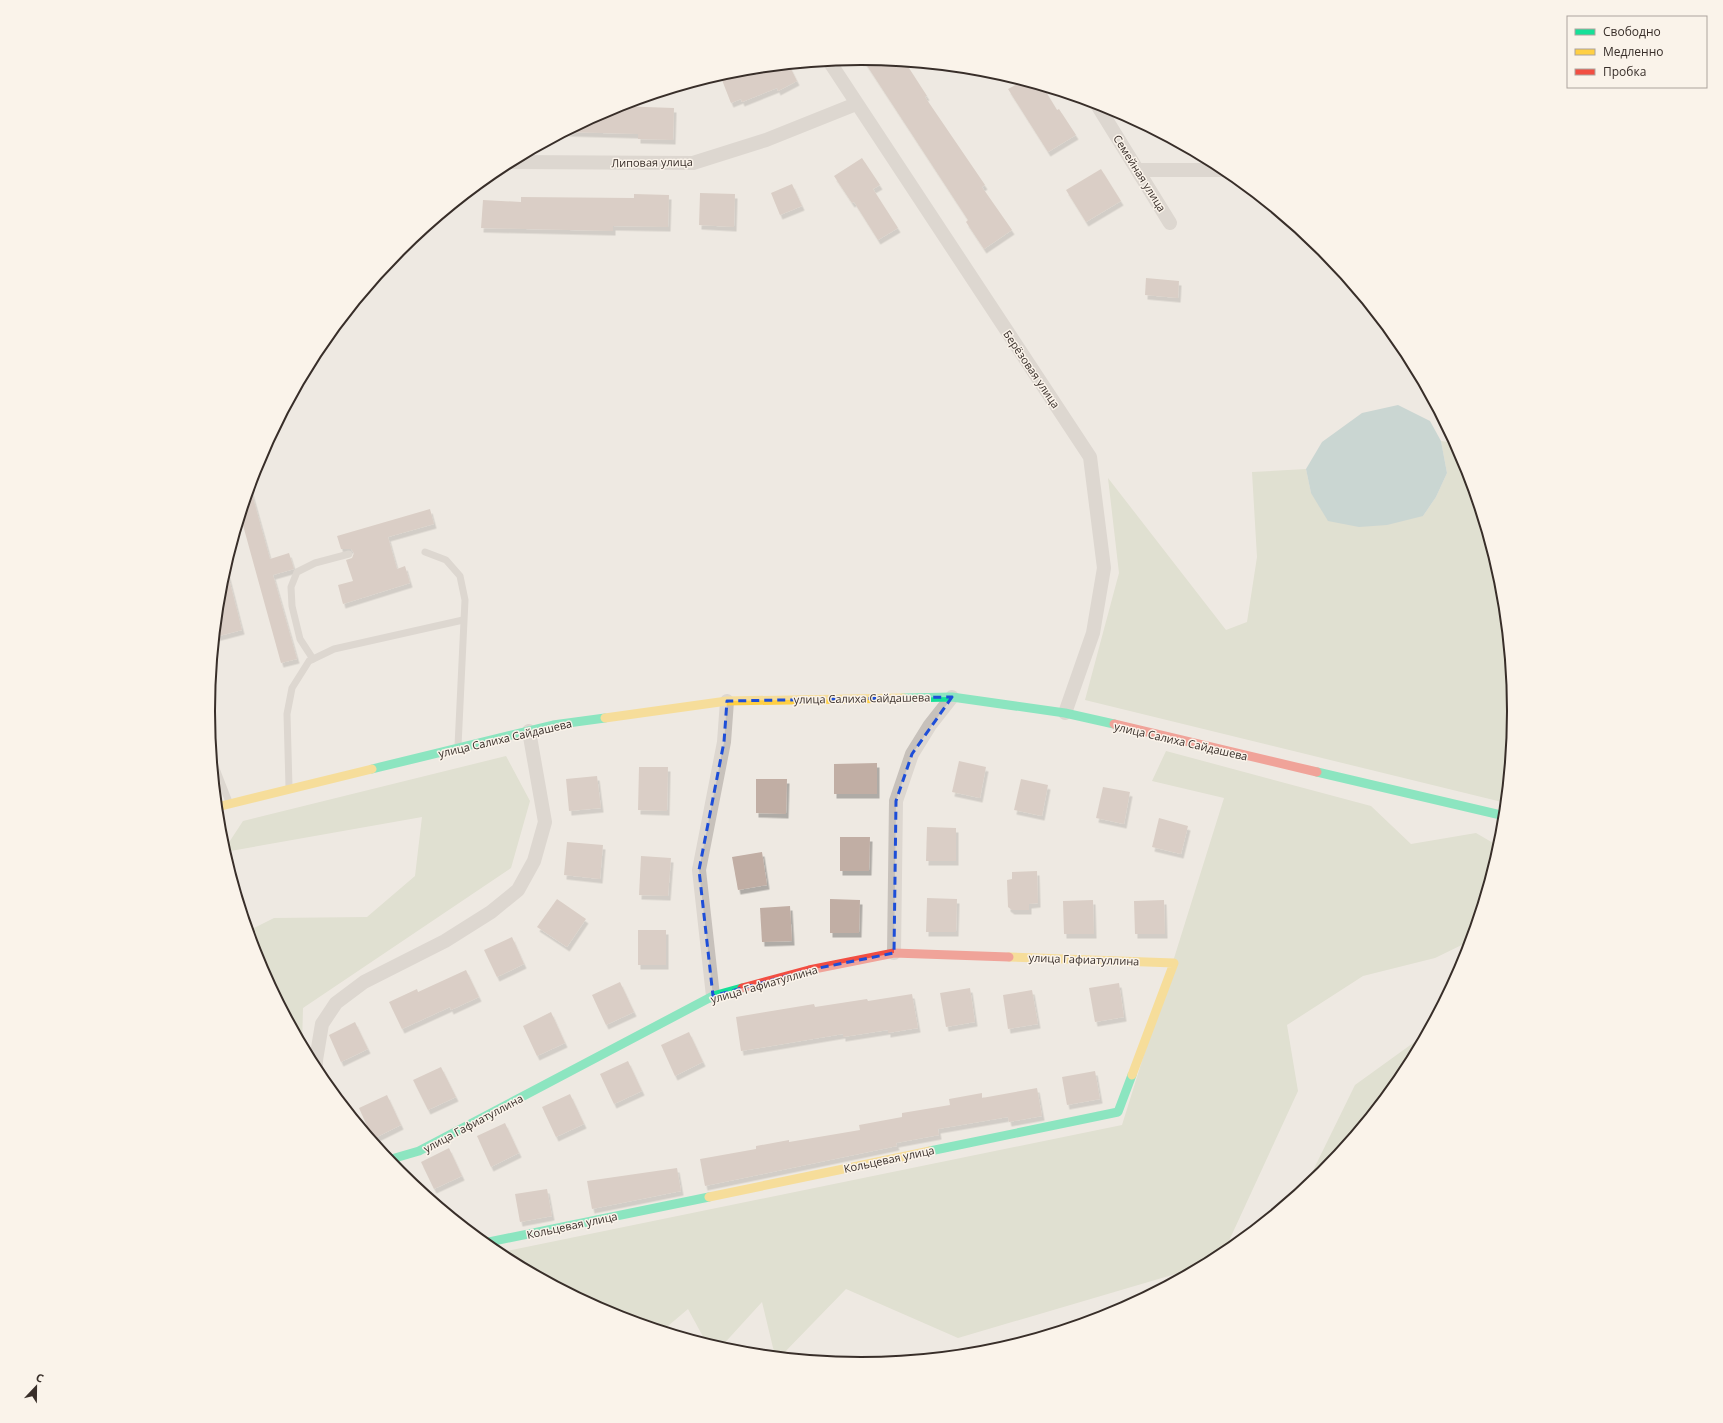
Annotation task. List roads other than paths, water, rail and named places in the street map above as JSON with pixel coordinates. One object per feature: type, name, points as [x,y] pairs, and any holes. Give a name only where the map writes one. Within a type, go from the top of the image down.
[{"type":"street","name":"Берёзовая улица","points":[[832,66],[1090,457],[1104,568],[1093,633],[1065,713]]},
{"type":"street","name":"Липовая улица","points":[[522,162],[693,163],[766,140],[856,104]]},
{"type":"street","name":"Семейная улица","points":[[1101,111],[1170,223]]},
{"type":"street","points":[[1138,170],[1214,170]]},
{"type":"street","points":[[894,953],[896,801],[912,754],[930,725],[952,697]]},
{"type":"street","name":"улица Салиха Сайдашева","points":[[222,806],[553,725],[727,701],[952,697],[1065,713],[1499,815]]},
{"type":"street","points":[[714,996],[699,870],[724,742],[727,701]]},
{"type":"street","points":[[316,1058],[322,1024],[336,1004],[364,982],[446,941],[491,912],[518,890],[534,861],[545,822],[529,731]]},
{"type":"street","name":"улица Гафиатуллина","points":[[394,1158],[419,1151],[714,996],[809,970],[894,953],[1153,961]]},
{"type":"street","name":"Кольцевая улица","points":[[492,1241],[1118,1112],[1174,963],[1153,961]]},
{"type":"lane","points":[[425,552],[446,560],[460,576],[465,600],[458,748]]},
{"type":"lane","points":[[313,659],[300,639],[292,606],[291,587],[297,572],[315,564],[349,554]]},
{"type":"lane","points":[[289,789],[287,714],[292,688],[309,661],[334,649],[463,620]]},
{"type":"lane","points":[[218,775],[230,804]]},
{"type":"water","points":[[1398,405],[1430,421],[1441,441],[1447,473],[1436,497],[1423,516],[1387,525],[1359,527],[1328,521],[1311,493],[1306,469],[1322,442],[1362,413]]}]
